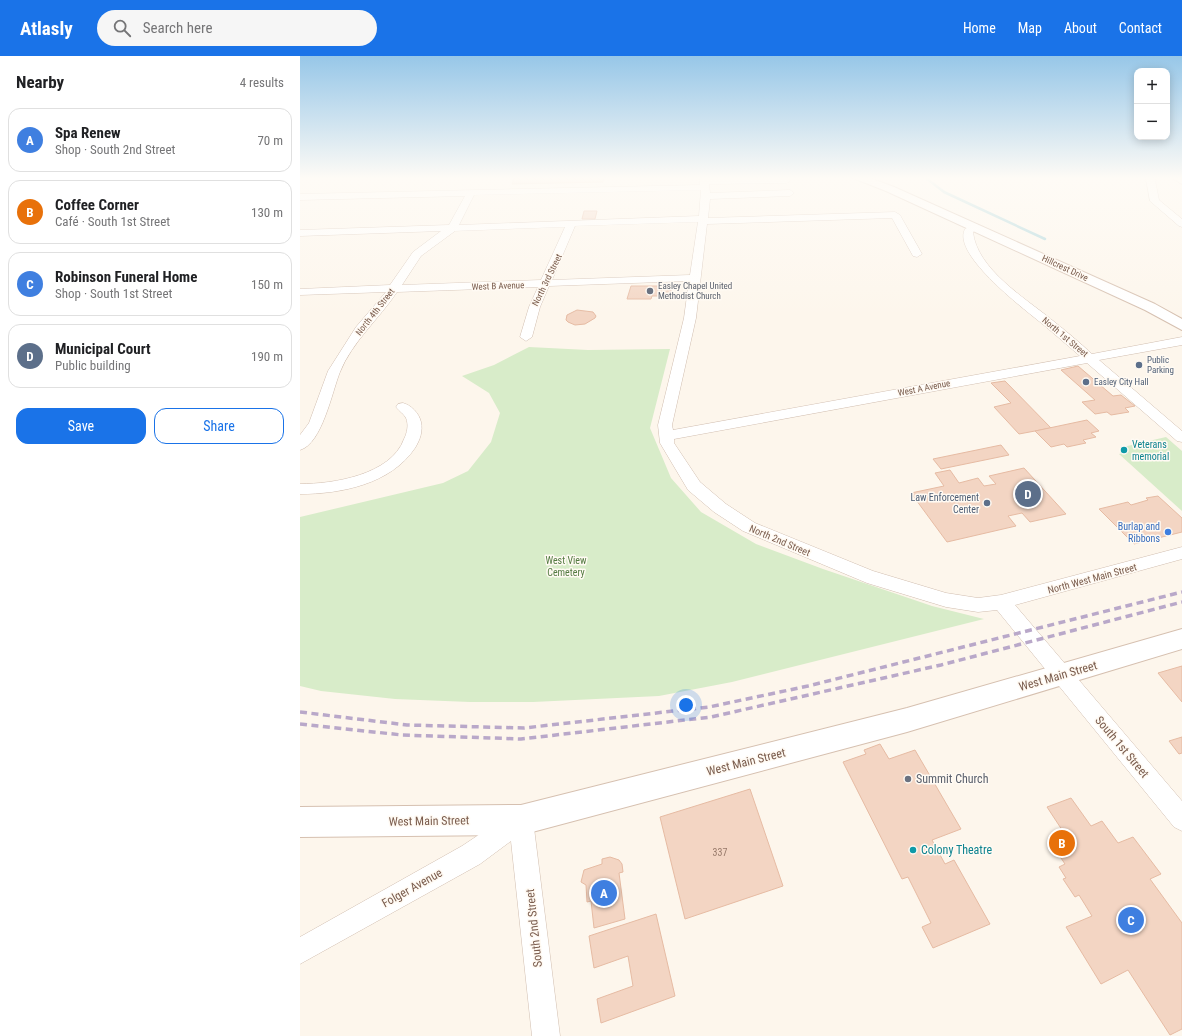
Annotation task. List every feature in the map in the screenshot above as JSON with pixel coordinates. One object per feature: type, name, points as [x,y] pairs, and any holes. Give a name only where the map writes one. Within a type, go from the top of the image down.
[{"type":"main road","name":"Hillcrest Drive","points":[[967,224],[1143,304],[1182,324]]},
{"type":"main road","name":"West Main Street","points":[[300,822],[522,820],[907,720],[1182,639]]},
{"type":"street","name":"North 4th Street","points":[[300,445],[316,424],[334,371],[360,330],[393,289],[418,254],[428,244],[452,228],[454,224]]},
{"type":"street","points":[[300,233],[553,224]]},
{"type":"street","name":"North 3rd Street","points":[[526,337],[535,304],[566,242],[570,224]]},
{"type":"street","name":"North 2nd Street","points":[[702,224],[690,318],[665,425],[667,443],[694,486],[720,508],[749,527],[867,576],[946,600],[978,605],[1001,602]]},
{"type":"street","points":[[900,224],[917,254]]},
{"type":"street","name":"North 1st Street","points":[[974,227],[968,231],[968,236],[980,261],[989,272],[1006,289],[1176,427],[1182,438]]},
{"type":"street","name":"West B Avenue","points":[[300,292],[695,278]]},
{"type":"street","name":"West A Avenue","points":[[666,436],[1182,341]]},
{"type":"street","points":[[300,489],[345,484],[368,477],[392,465],[404,454],[412,441],[415,428],[413,417],[403,407]]},
{"type":"street","name":"North West Main Street","points":[[1001,602],[1182,553]]},
{"type":"street","points":[[1001,602],[1061,674]]},
{"type":"street","name":"South 1st Street","points":[[1061,674],[1182,819]]},
{"type":"street","name":"Folger Avenue","points":[[300,951],[471,855],[522,820]]},
{"type":"street","name":"South 2nd Street","points":[[522,820],[546,1036]]},
{"type":"green space","name":"West View Cemetery","points":[[529,347],[588,350],[670,349],[650,428],[671,478],[701,512],[756,544],[823,569],[932,606],[984,619],[732,682],[659,696],[533,702],[470,702],[395,699],[321,691],[300,686],[300,517],[443,483],[468,471],[491,442],[500,413],[489,393],[462,376],[494,365]]},
{"type":"green space","points":[[1166,437],[1182,451],[1182,511],[1119,454],[1128,452],[1123,447]]},
{"type":"building","name":"Easley Chapel United Methodist Church","points":[[631,286],[672,286],[670,296],[652,296],[651,299],[627,299]]},
{"type":"building","points":[[577,310],[593,312],[596,316],[585,324],[575,325],[568,322],[566,320],[567,315]]},
{"type":"building","name":"Easley City Hall","points":[[1078,366],[1113,396],[1121,395],[1135,406],[1125,408],[1129,412],[1111,415],[1107,412],[1095,414],[1082,402],[1095,400],[1061,370]]},
{"type":"building","points":[[1005,381],[1051,428],[1019,434],[994,407],[1011,403],[991,383]]},
{"type":"building","points":[[1087,420],[1099,431],[1091,433],[1096,437],[1083,440],[1086,443],[1067,447],[1064,444],[1051,447],[1035,431]]},
{"type":"building","points":[[1001,445],[1009,455],[941,469],[933,459]]},
{"type":"building","name":"Law Enforcement Center","points":[[1024,468],[1066,514],[1030,522],[1022,513],[1008,516],[1016,526],[947,542],[911,493],[944,486],[935,473],[950,470],[959,483],[978,478],[984,486],[996,484],[989,476]]},
{"type":"building","points":[[1158,496],[1182,518],[1182,532],[1134,544],[1099,509],[1128,502],[1131,505],[1148,500],[1146,498]]},
{"type":"building","points":[[1182,666],[1182,702],[1158,673]]},
{"type":"building","points":[[1182,737],[1182,753],[1179,754],[1169,741]]},
{"type":"building","name":"Colony Theatre","points":[[880,744],[889,759],[915,750],[961,829],[932,840],[945,864],[954,860],[990,924],[933,948],[922,927],[931,923],[908,877],[902,879],[843,762],[866,754],[864,750]]},
{"type":"building","points":[[750,789],[783,886],[685,919],[660,817]]},
{"type":"building","points":[[1071,798],[1091,826],[1102,821],[1118,843],[1133,837],[1161,874],[1150,879],[1182,923],[1182,1029],[1170,1035],[1128,970],[1101,984],[1066,927],[1092,916],[1079,895],[1075,897],[1063,879],[1066,878],[1059,867],[1065,864],[1051,843],[1066,836],[1047,807]]},
{"type":"building","points":[[610,857],[619,860],[622,864],[623,872],[619,873],[625,919],[594,928],[591,901],[587,902],[586,885],[581,882],[584,870],[602,864],[602,859]]},
{"type":"building","points":[[656,914],[675,996],[601,1023],[597,999],[633,986],[628,956],[594,968],[589,936]]},
{"type":"waterway","points":[[1012,224],[1045,239]]},
{"type":"railway","points":[[300,712],[407,725],[524,728],[709,707],[808,686],[1182,592]]},
{"type":"railway","points":[[300,724],[402,735],[521,739],[711,717],[941,665],[1182,602]]},
{"type":"place","name":"Easley Chapel United Methodist Church","points":[[650,291]]},
{"type":"place","name":"Public Parking","points":[[1139,365]]},
{"type":"place","name":"Easley City Hall","points":[[1086,382]]},
{"type":"place","name":"Veterans memorial","points":[[1124,450]]},
{"type":"place","name":"Municipal Court","points":[[1028,494]]},
{"type":"place","name":"Law Enforcement Center","points":[[987,503]]},
{"type":"place","name":"Burlap and Ribbons","points":[[1168,532]]},
{"type":"place","name":"Summit Church","points":[[908,779]]},
{"type":"place","name":"Coffee Corner","points":[[1062,843]]},
{"type":"place","name":"Colony Theatre","points":[[913,850]]},
{"type":"place","name":"Spa Renew","points":[[604,893]]},
{"type":"place","name":"Robinson Funeral Home","points":[[1131,920]]}]
